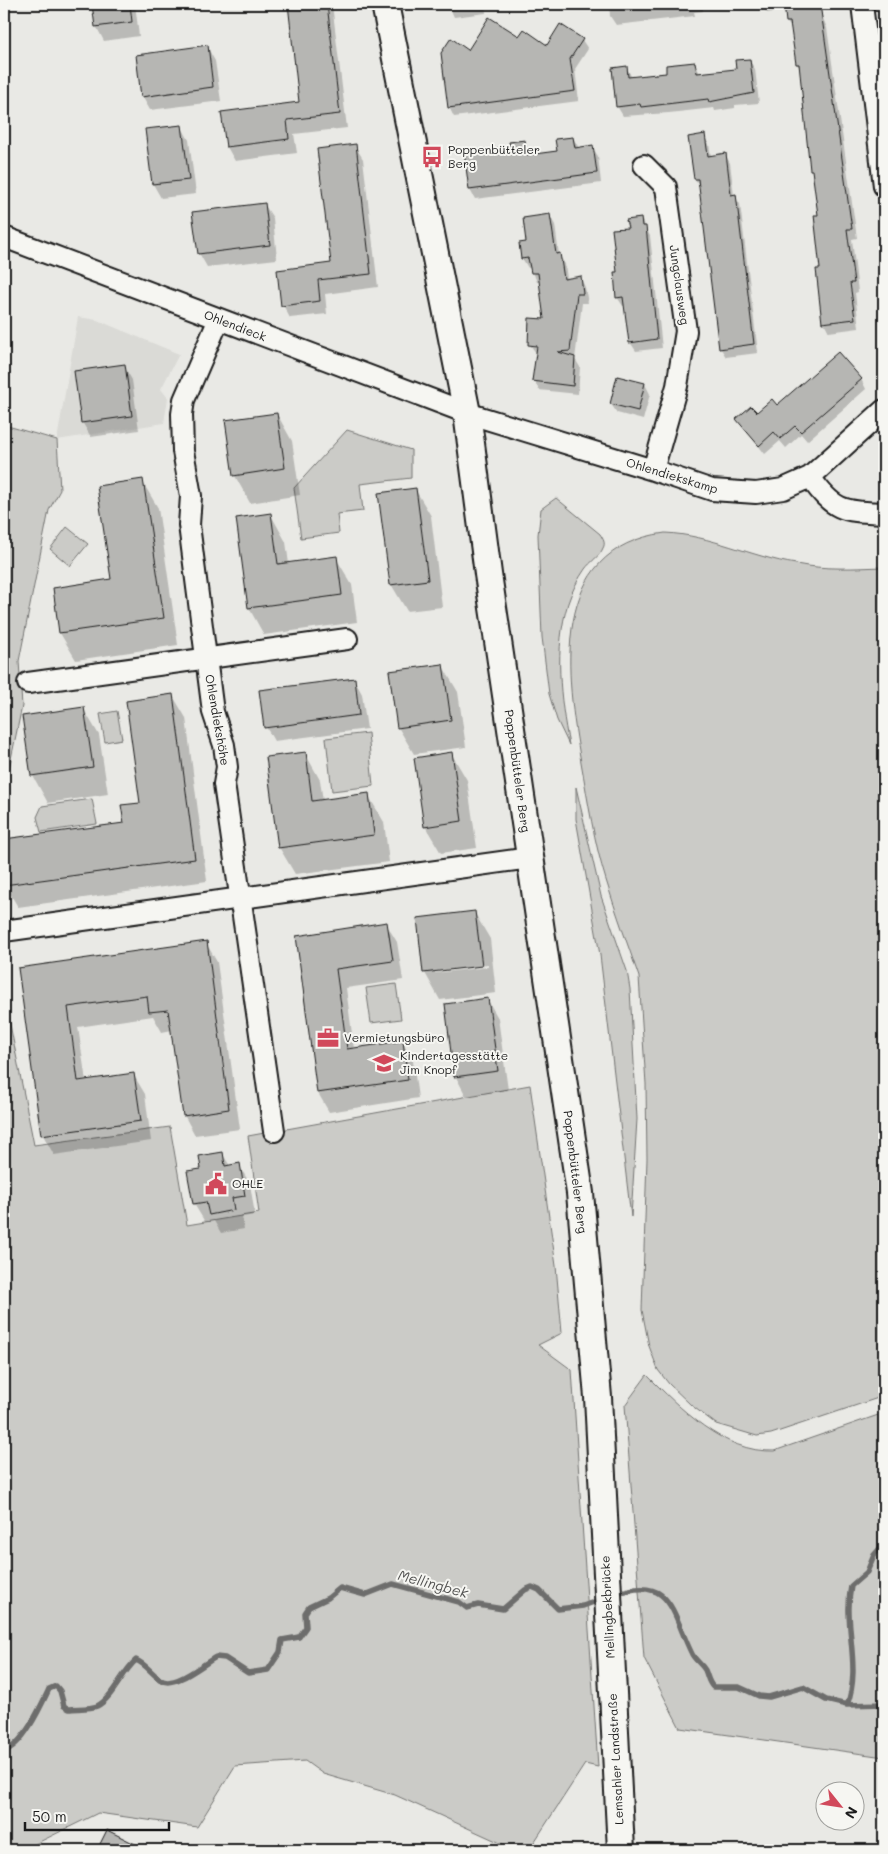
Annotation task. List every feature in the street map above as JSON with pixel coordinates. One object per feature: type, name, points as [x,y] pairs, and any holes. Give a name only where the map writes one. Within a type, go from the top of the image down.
[{"type":"main road","name":"Poppenbütteler Berg","points":[[385,4],[467,414],[580,1193],[598,1397],[605,1545]]},
{"type":"main road","name":"Mellingbekbrücke","points":[[605,1545],[612,1669]]},
{"type":"main road","name":"Lemsahler Landstraße","points":[[612,1669],[621,1850]]},
{"type":"street","points":[[862,4],[884,186]]},
{"type":"street","name":"Jungclausweg","points":[[644,165],[666,187],[686,331],[677,386],[653,470]]},
{"type":"street","name":"Ohlendieck","points":[[4,237],[467,414]]},
{"type":"street","name":"Ohlendiekshöhe","points":[[219,319],[184,400],[181,423],[190,496],[189,525],[213,712],[224,745],[227,768],[224,784],[274,1130]]},
{"type":"street","name":"Ohlendiekskamp","points":[[467,414],[653,470],[712,490],[730,493],[756,493],[783,489],[810,477],[884,410]]},
{"type":"street","points":[[810,477],[834,506],[855,512],[884,513]]},
{"type":"street","points":[[28,683],[347,640]]},
{"type":"street","points":[[4,931],[530,858]]},
{"type":"shaded area","points":[[78,317],[97,320],[179,354],[161,389],[168,398],[164,423],[57,440]]},
{"type":"shaded area","points":[[4,425],[57,440],[60,490],[49,510],[19,661],[22,706],[4,793]]},
{"type":"shaded area","points":[[347,430],[411,450],[411,478],[360,484],[363,511],[337,514],[339,533],[301,538],[294,488]]},
{"type":"shaded area","points":[[556,498],[600,534],[604,543],[602,551],[585,569],[578,581],[564,620],[561,638],[560,674],[563,710],[569,745],[557,720],[549,694],[542,637],[538,535],[541,509]]},
{"type":"shaded area","points":[[67,527],[88,544],[70,566],[50,549]]},
{"type":"shaded area","points":[[665,533],[699,538],[779,561],[807,566],[840,568],[884,567],[884,1396],[771,1434],[757,1436],[716,1424],[691,1405],[669,1384],[658,1370],[649,1346],[642,1310],[647,1159],[646,1084],[639,977],[598,851],[575,728],[571,692],[570,656],[573,621],[583,590],[600,563],[627,544]]},
{"type":"shaded area","points":[[117,711],[122,739],[105,742],[100,714]]},
{"type":"shaded area","points":[[368,733],[373,786],[332,791],[326,738]]},
{"type":"shaded area","points":[[576,787],[601,896],[627,971],[630,989],[637,1119],[631,1217],[600,955],[576,819]]},
{"type":"shaded area","points":[[92,799],[97,824],[41,832],[37,817],[42,806]]},
{"type":"shaded area","points":[[396,984],[401,1019],[371,1023],[366,988]]},
{"type":"shaded area","points":[[4,994],[34,1145],[170,1127],[187,1225],[259,1213],[248,1136],[530,1085],[556,1266],[562,1333],[538,1345],[572,1370],[598,1767],[585,1764],[529,1850],[516,1850],[395,1795],[323,1774],[305,1761],[235,1766],[197,1827],[98,1813],[23,1850],[4,1850]]},
{"type":"shaded area","points":[[647,1375],[688,1414],[704,1426],[720,1437],[737,1445],[755,1450],[774,1451],[884,1413],[884,1757],[680,1728],[644,1658],[625,1405]]},
{"type":"building","points":[[92,4],[130,4],[132,22],[95,27]]},
{"type":"building","points":[[288,4],[327,4],[340,114],[287,120],[289,139],[226,147],[221,112],[299,102]]},
{"type":"building","points":[[784,4],[820,4],[852,229],[847,229],[854,283],[850,283],[855,319],[822,323],[816,269],[820,269],[814,215],[818,215],[812,170],[810,170],[799,64],[796,64],[790,22],[786,22]]},
{"type":"building","points":[[489,17],[519,36],[524,29],[547,45],[560,24],[583,39],[570,59],[575,91],[448,108],[441,53],[451,38],[468,50]]},
{"type":"building","points":[[208,45],[213,87],[141,97],[136,55]]},
{"type":"building","points":[[750,59],[754,93],[709,102],[708,99],[641,107],[640,104],[616,107],[612,68],[627,66],[628,77],[666,73],[666,65],[695,62],[697,73],[736,69],[735,60]]},
{"type":"building","points":[[182,125],[189,180],[152,184],[145,129]]},
{"type":"building","points":[[705,134],[708,156],[726,153],[731,195],[736,194],[754,344],[719,349],[698,179],[694,179],[688,137]]},
{"type":"building","points":[[573,137],[575,148],[593,145],[597,173],[469,190],[464,152],[510,146],[509,142],[525,140],[527,155],[557,151],[555,139]]},
{"type":"building","points":[[356,144],[371,274],[318,280],[320,301],[281,306],[277,270],[331,263],[317,149]]},
{"type":"building","points":[[265,203],[270,245],[198,254],[192,212]]},
{"type":"building","points":[[550,214],[556,254],[560,253],[564,279],[581,276],[583,294],[577,294],[570,351],[558,352],[575,357],[573,386],[532,381],[537,346],[528,345],[529,318],[544,319],[538,273],[531,273],[528,258],[521,259],[519,243],[526,242],[523,218]]},
{"type":"building","points":[[641,218],[642,226],[646,226],[657,339],[629,343],[623,297],[616,298],[614,272],[617,272],[612,229],[628,228],[626,220]]},
{"type":"building","points":[[838,352],[862,379],[801,432],[795,426],[780,439],[774,432],[759,446],[736,419],[751,406],[757,412],[772,399],[777,405]]},
{"type":"building","points":[[125,364],[132,416],[81,423],[74,371]]},
{"type":"building","points":[[617,376],[645,383],[638,411],[610,404]]},
{"type":"building","points":[[277,413],[285,468],[233,476],[225,420]]},
{"type":"building","points":[[143,479],[164,618],[59,633],[53,588],[111,579],[97,486]]},
{"type":"building","points":[[416,488],[428,580],[390,585],[378,493]]},
{"type":"building","points":[[271,513],[278,564],[337,556],[342,595],[248,608],[236,518]]},
{"type":"building","points":[[443,664],[451,720],[397,728],[389,671]]},
{"type":"building","points":[[355,678],[359,715],[264,728],[259,690]]},
{"type":"building","points":[[173,694],[195,859],[4,885],[4,839],[124,823],[121,805],[140,803],[126,701]]},
{"type":"building","points":[[84,707],[93,767],[31,776],[22,716]]},
{"type":"building","points":[[306,752],[312,801],[369,793],[374,835],[278,848],[266,757]]},
{"type":"building","points":[[452,752],[462,821],[424,827],[414,758]]},
{"type":"building","points":[[475,911],[482,966],[423,973],[417,918]]},
{"type":"building","points":[[387,922],[393,961],[336,969],[347,1049],[403,1041],[408,1080],[317,1093],[296,936]]},
{"type":"building","points":[[207,941],[229,1109],[183,1116],[168,1010],[149,1012],[147,996],[68,1007],[78,1081],[134,1073],[141,1121],[41,1135],[18,968]]},
{"type":"building","points":[[488,998],[498,1071],[454,1077],[445,1004]]},
{"type":"building","name":"OHLE","points":[[223,1152],[225,1166],[240,1163],[245,1196],[232,1198],[234,1210],[209,1215],[206,1202],[193,1204],[187,1171],[201,1169],[199,1156]]},
{"type":"building","points":[[107,1830],[147,1850],[97,1850]]},
{"type":"waterway","points":[[847,1705],[853,1676],[849,1616],[851,1586],[867,1572],[874,1555],[884,1544]]},
{"type":"waterway","name":"Mellingbek","points":[[4,1751],[11,1748],[24,1734],[49,1689],[56,1686],[60,1691],[64,1706],[69,1709],[97,1706],[107,1698],[136,1660],[161,1680],[167,1682],[181,1679],[216,1657],[225,1658],[248,1673],[268,1670],[280,1652],[282,1640],[299,1637],[306,1627],[305,1613],[309,1607],[328,1598],[340,1588],[365,1595],[393,1584],[459,1602],[467,1608],[478,1605],[503,1609],[525,1590],[532,1587],[539,1590],[558,1609],[583,1606],[602,1599]]},
{"type":"waterway","name":"Mellingbek","points":[[616,1594],[634,1589],[648,1589],[659,1593],[673,1611],[692,1655],[705,1670],[713,1687],[739,1687],[759,1696],[769,1697],[803,1687],[826,1700],[847,1705],[884,1704]]},
{"type":"place","name":"Poppenbütteler Berg","points":[[432,157]]},
{"type":"place","name":"Vermietungsbüro","points":[[328,1038]]},
{"type":"place","name":"Kindertagesstätte Jim Knopf","points":[[384,1063]]},
{"type":"place","name":"OHLE","points":[[216,1184]]}]
